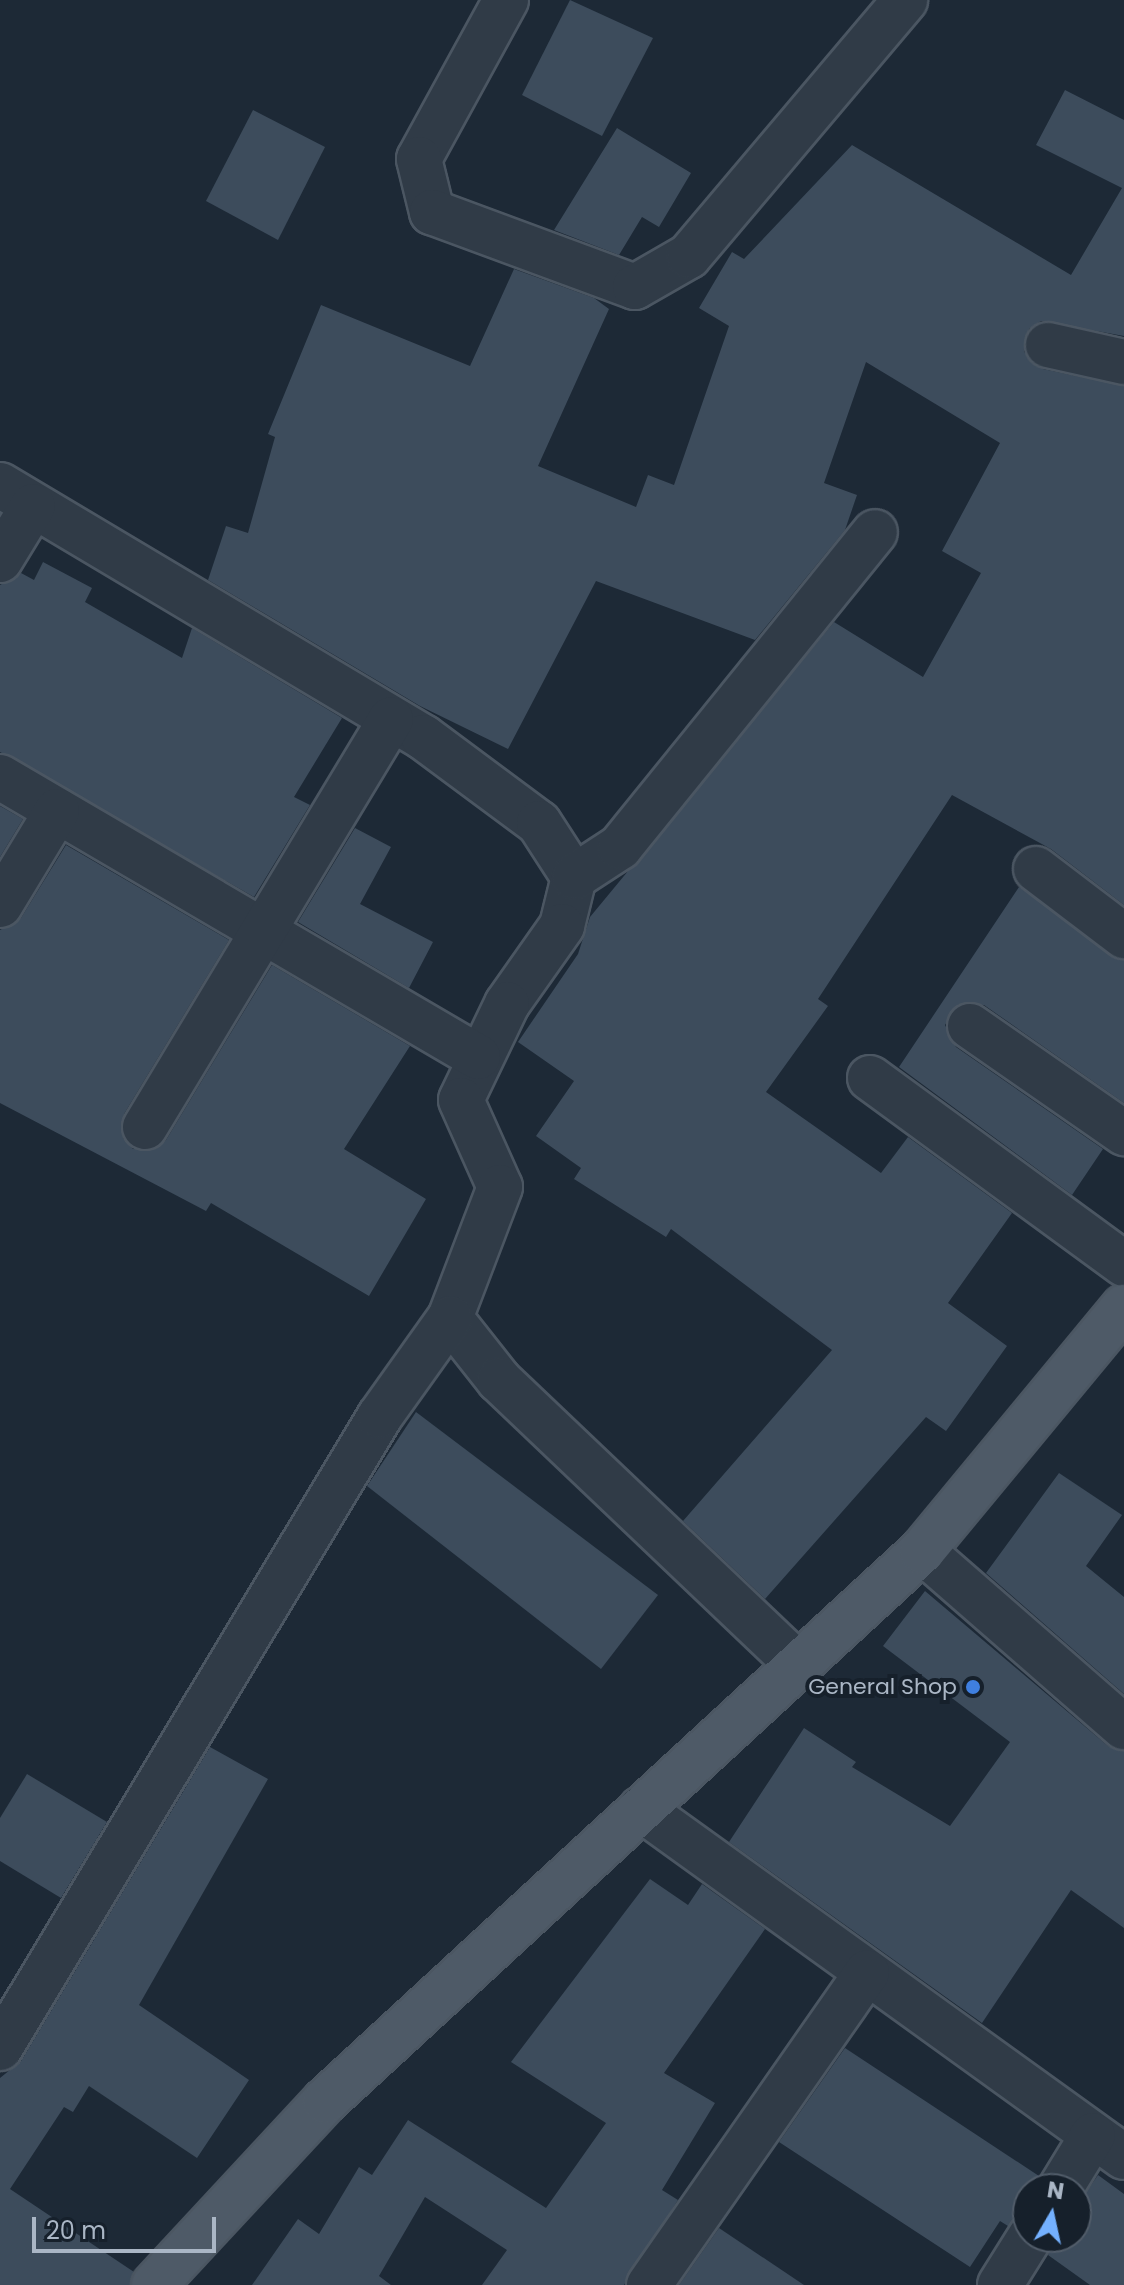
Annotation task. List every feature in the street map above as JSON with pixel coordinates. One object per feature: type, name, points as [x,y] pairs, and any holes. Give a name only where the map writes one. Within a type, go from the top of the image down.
[{"type":"main road","points":[[154,2285],[325,2101],[922,1551],[1122,1314]]},
{"type":"street","points":[[506,0],[419,159],[432,212],[635,287],[689,256],[905,0]]},
{"type":"street","points":[[1048,345],[1124,362]]},
{"type":"street","points":[[0,560],[17,496],[391,719],[539,823],[574,877]]},
{"type":"street","points":[[0,2048],[380,1416],[450,1318],[500,1187],[461,1100],[478,1057],[562,926],[574,877],[620,847],[875,532]]},
{"type":"street","points":[[145,1127],[391,719]]},
{"type":"street","points":[[0,777],[478,1057]]},
{"type":"street","points":[[0,905],[57,811]]},
{"type":"street","points":[[1036,869],[1124,936]]},
{"type":"street","points":[[970,1026],[1124,1133]]},
{"type":"street","points":[[870,1078],[1124,1264]]},
{"type":"street","points":[[450,1318],[499,1380],[798,1665]]},
{"type":"street","points":[[922,1551],[1124,1727]]},
{"type":"street","points":[[641,1809],[1109,2146],[1078,2173]]},
{"type":"street","points":[[649,2285],[867,1972]]},
{"type":"street","points":[[1000,2285],[1020,2253]]},
{"type":"building","points":[[570,0],[653,38],[602,136],[522,95]]},
{"type":"building","points":[[1065,90],[1124,120],[1124,336],[1041,321],[1029,329],[1024,352],[1043,369],[1124,386],[1124,905],[1051,849],[952,795],[818,999],[828,1006],[766,1092],[881,1173],[908,1137],[1012,1213],[948,1303],[1007,1346],[946,1431],[926,1417],[765,1599],[683,1521],[832,1350],[671,1229],[666,1237],[574,1179],[581,1168],[536,1136],[574,1081],[518,1042],[578,954],[590,917],[834,622],[923,677],[981,573],[942,551],[1000,443],[866,362],[824,483],[857,495],[845,530],[755,640],[596,581],[508,749],[420,706],[208,580],[226,526],[248,533],[275,437],[268,434],[321,305],[470,366],[514,269],[594,298],[609,309],[538,466],[636,507],[648,475],[674,485],[729,326],[699,308],[732,252],[744,259],[852,145],[1071,275],[1122,188],[1036,145]]},
{"type":"building","points":[[253,110],[325,147],[278,240],[206,201]]},
{"type":"building","points":[[617,128],[691,173],[659,227],[642,217],[619,255],[554,230]]},
{"type":"building","points":[[43,562],[92,588],[85,602],[182,658],[192,628],[342,718],[294,797],[310,805],[254,897],[0,752],[0,585],[21,573],[34,580]]},
{"type":"building","points":[[0,806],[23,819],[0,857]]},
{"type":"building","points":[[355,828],[391,847],[360,904],[433,942],[409,988],[298,922]]},
{"type":"building","points":[[66,845],[229,940],[124,1114],[123,1138],[133,1149],[156,1149],[166,1140],[272,965],[410,1046],[344,1149],[426,1199],[369,1296],[211,1203],[206,1211],[0,1103],[0,930],[21,918]]},
{"type":"building","points":[[1019,887],[1124,960],[1124,1103],[984,1005],[959,1004],[945,1025],[956,1047],[1103,1149],[1072,1195],[899,1067]]},
{"type":"building","points":[[416,1412],[658,1595],[601,1669],[367,1486]]},
{"type":"building","points":[[1059,1473],[1122,1515],[1086,1566],[1124,1597],[1124,1694],[986,1573]]},
{"type":"building","points":[[925,1591],[1108,1746],[1124,1751],[1124,1928],[1071,1890],[982,2023],[729,1842],[804,1728],[856,1762],[852,1767],[950,1826],[1010,1742],[883,1646]]},
{"type":"building","points":[[210,1747],[268,1779],[139,2005],[249,2080],[197,2158],[89,2086],[73,2112],[64,2107],[10,2189],[134,2272],[130,2285],[0,2285],[0,2078],[21,2061]]},
{"type":"building","points":[[27,1774],[107,1822],[61,1898],[0,1861],[0,1818]]},
{"type":"building","points":[[650,1879],[688,1905],[702,1884],[765,1929],[664,2073],[715,2103],[662,2190],[678,2200],[624,2285],[482,2285],[507,2250],[425,2197],[379,2276],[391,2285],[252,2285],[298,2219],[319,2234],[359,2167],[372,2175],[408,2120],[546,2208],[606,2123],[511,2062]]},
{"type":"building","points":[[845,2048],[1034,2173],[1012,2173],[1012,2223],[1008,2226],[1000,2221],[970,2267],[779,2142]]},
{"type":"building","points":[[1098,2175],[1124,2194],[1124,2285],[1090,2285],[1048,2255],[1092,2253],[1092,2184]]},
{"type":"building","points":[[719,2228],[804,2285],[679,2285]]},
{"type":"place","name":"General Shop","points":[[973,1687]]}]
